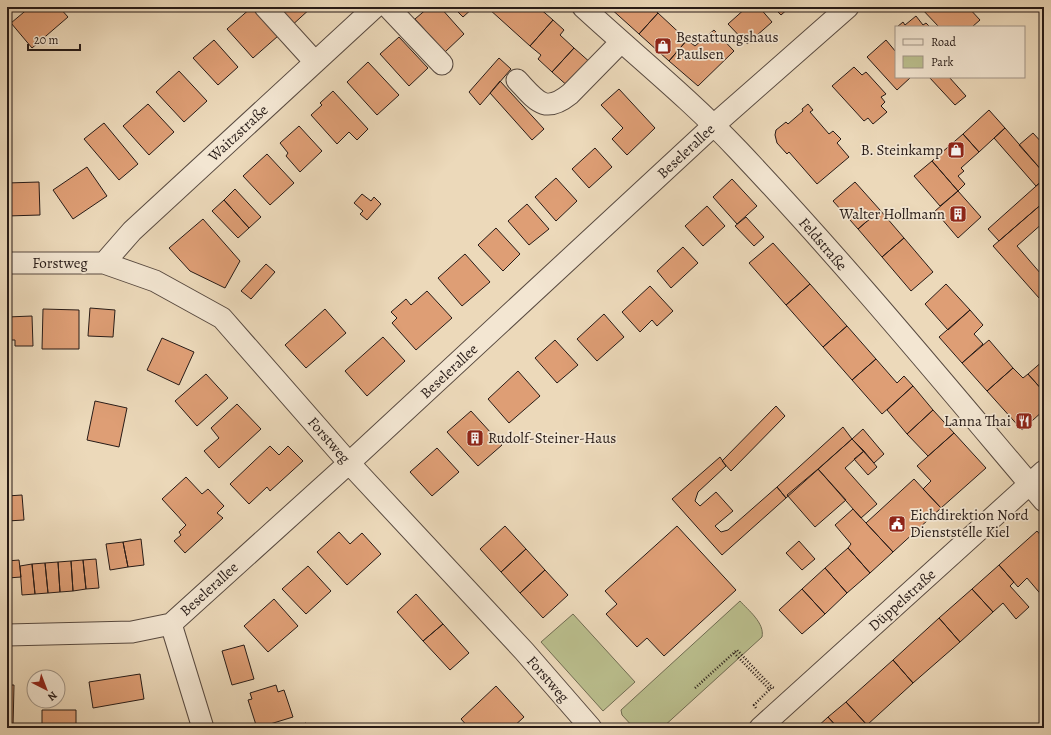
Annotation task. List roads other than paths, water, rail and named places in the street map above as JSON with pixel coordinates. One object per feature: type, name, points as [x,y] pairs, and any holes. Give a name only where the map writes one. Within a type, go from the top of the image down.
[{"type":"street","points":[[265,7],[315,62]]},
{"type":"street","name":"Waitzstraße","points":[[104,263],[132,231],[375,7]]},
{"type":"street","points":[[388,7],[442,64]]},
{"type":"street","name":"Feldstraße","points":[[582,7],[714,125],[811,230],[970,412],[1037,478],[1044,501]]},
{"type":"street","name":"Beselerallee","points":[[7,635],[132,632],[171,624],[350,463],[714,125],[737,107],[848,7]]},
{"type":"street","points":[[517,80],[539,103],[551,105],[561,101],[570,94],[621,42]]},
{"type":"street","name":"Forstweg","points":[[7,263],[104,263],[155,282],[222,318],[350,463],[524,651],[591,728]]},
{"type":"street","name":"Düppelstraße","points":[[761,728],[1037,478]]},
{"type":"street","points":[[171,624],[203,728]]},
{"type":"place","name":"Bestattungshaus Paulsen","points":[[663,46]]},
{"type":"place","name":"B. Steinkamp","points":[[956,150]]},
{"type":"place","name":"Walter Hollmann","points":[[958,214]]},
{"type":"place","name":"Lanna Thai","points":[[1024,421]]},
{"type":"place","name":"Rudolf-Steiner-Haus","points":[[475,438]]},
{"type":"place","name":"Eichdirektion Nord Dienststelle Kiel","points":[[897,524]]}]
